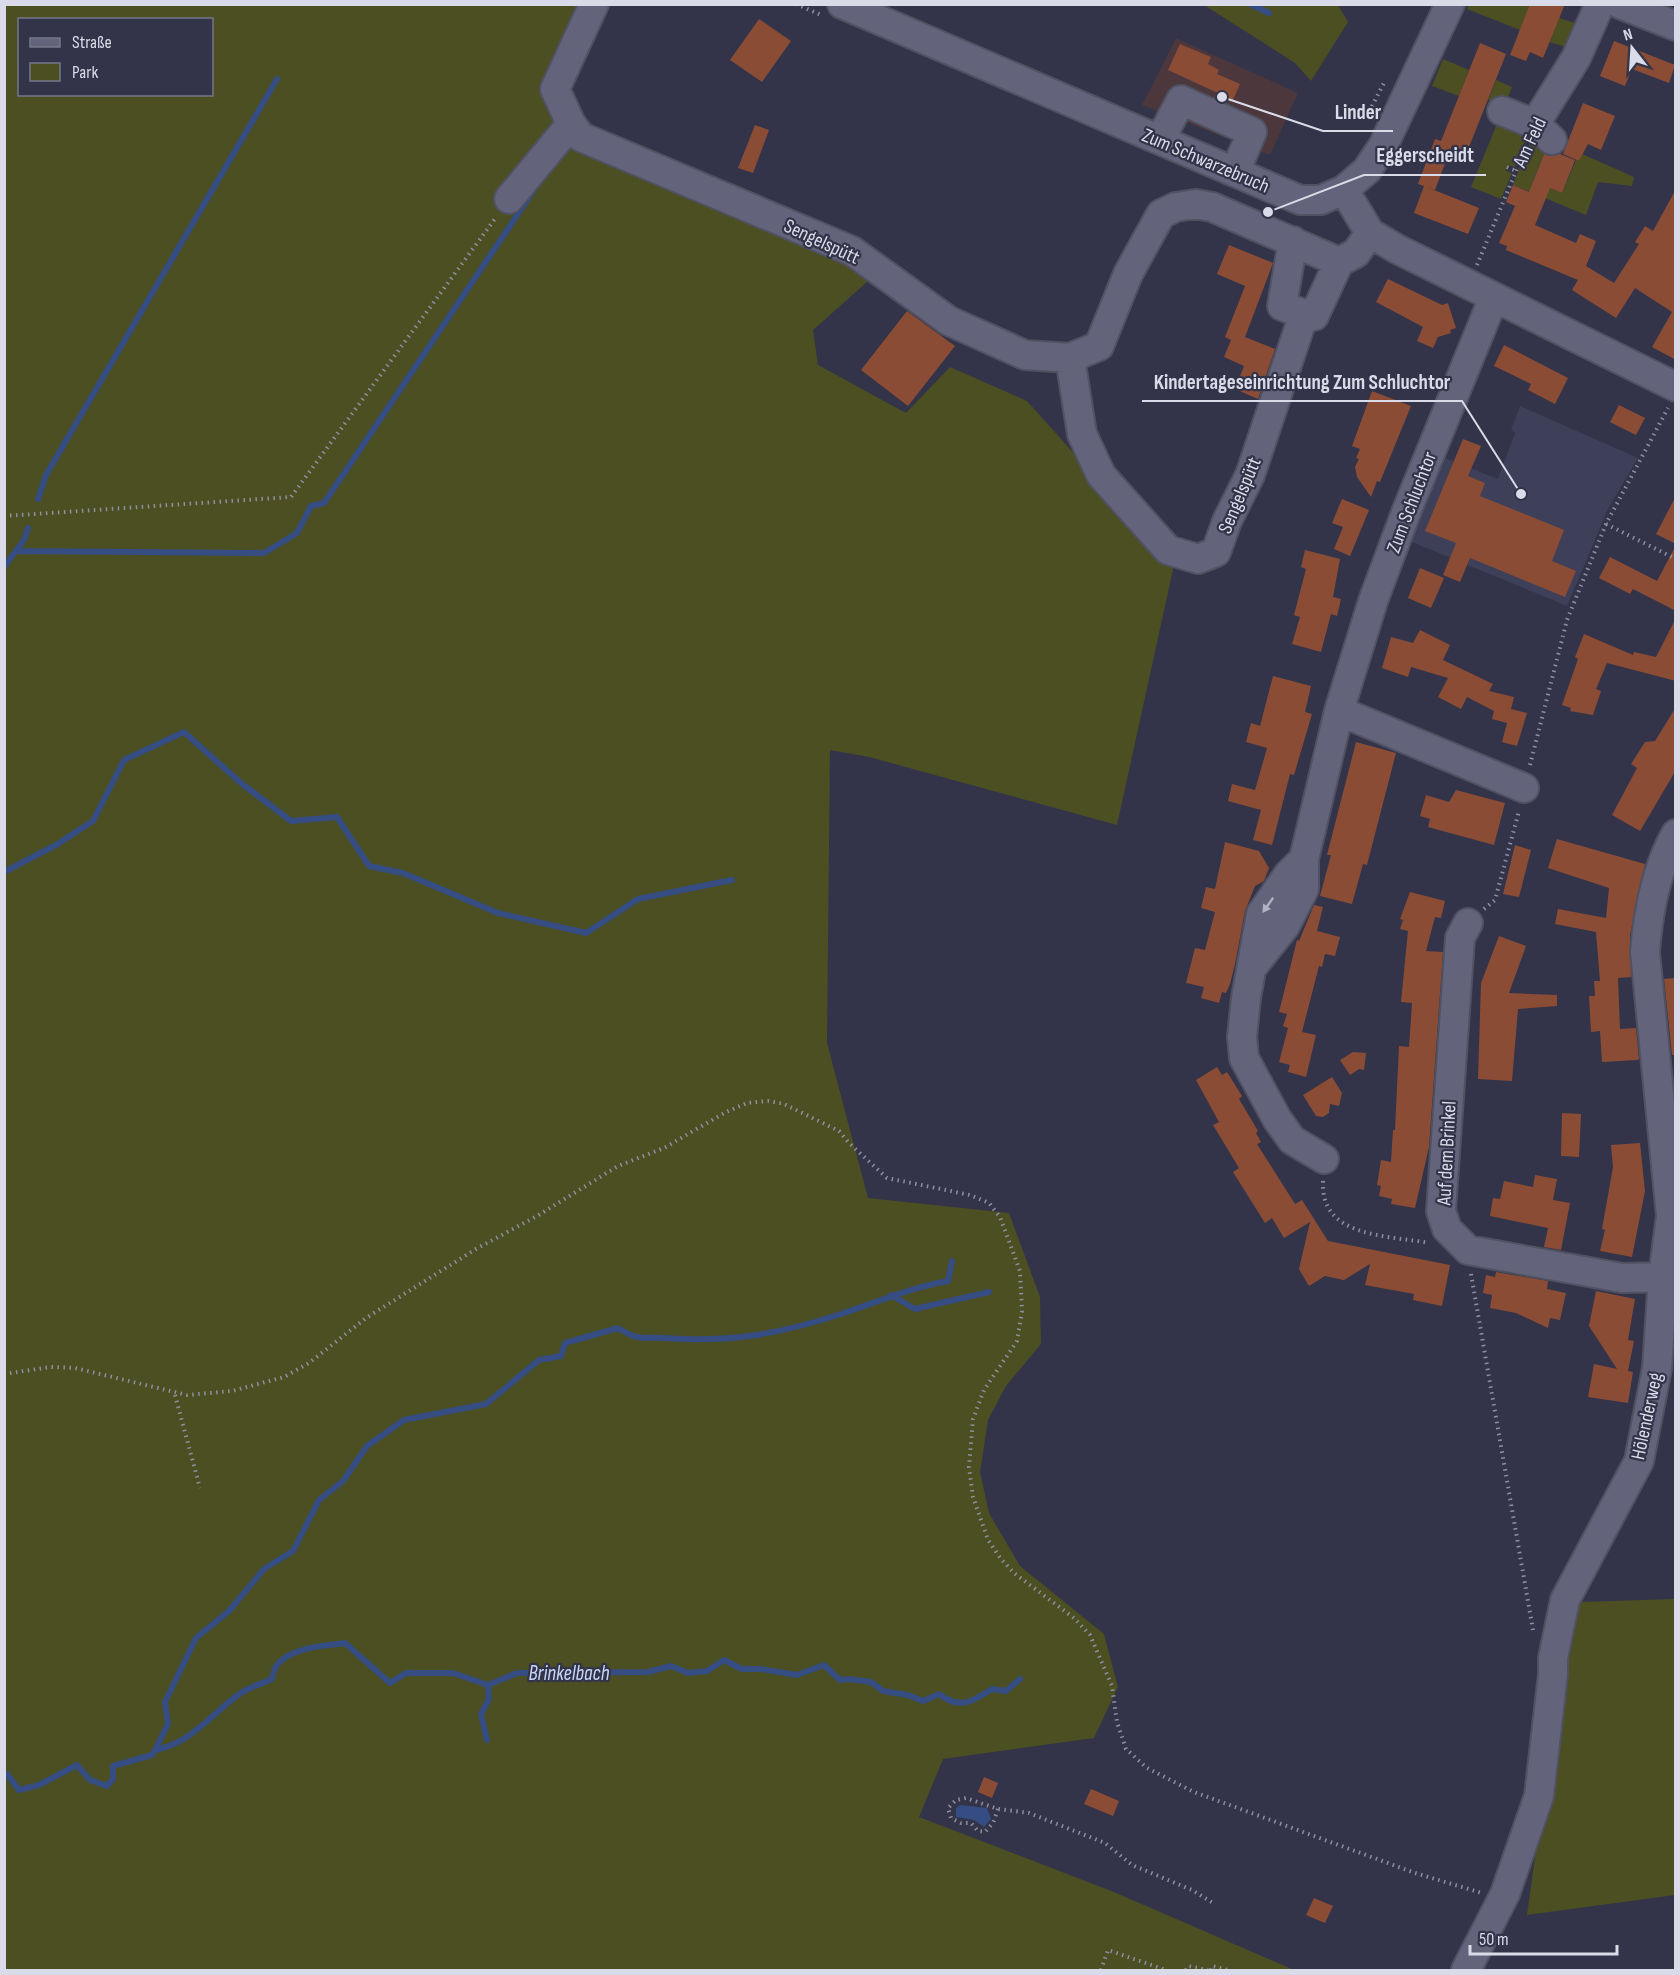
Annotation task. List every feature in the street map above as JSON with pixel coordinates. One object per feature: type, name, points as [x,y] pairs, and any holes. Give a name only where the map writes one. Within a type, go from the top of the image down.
[{"type":"street","name":"Sengelspütt","points":[[594,4],[555,89],[571,124],[581,137],[852,251],[903,285],[949,321],[1025,355],[1070,358],[1099,346],[1128,274],[1161,214],[1176,207],[1196,204],[1212,207],[1339,262]]},
{"type":"street","name":"Zum Schwarzebruch","points":[[842,4],[1300,200],[1321,200],[1344,190]]},
{"type":"street","points":[[1450,4],[1383,146],[1367,170],[1344,190],[1370,233],[1482,291],[1673,396]]},
{"type":"street","name":"Am Feld","points":[[1544,132],[1600,4]]},
{"type":"street","points":[[1620,4],[1676,26]]},
{"type":"street","points":[[1160,140],[1181,100],[1252,132],[1235,172]]},
{"type":"street","points":[[1502,111],[1544,132]]},
{"type":"street","points":[[509,199],[571,124]]},
{"type":"street","points":[[1293,241],[1282,306],[1314,316],[1339,262],[1356,253],[1370,233]]},
{"type":"street","name":"Zum Schluchtor","points":[[1324,1159],[1292,1140],[1277,1119],[1245,1058],[1242,1037],[1246,998],[1254,964],[1285,926],[1304,889],[1304,859],[1340,711],[1373,601],[1407,510],[1482,291]]},
{"type":"street","name":"Sengelspütt","points":[[1070,358],[1082,434],[1101,475],[1168,550],[1198,559],[1216,552],[1227,521],[1250,475],[1304,314]]},
{"type":"street","points":[[1340,711],[1524,788]]},
{"type":"street","name":"Hölenderweg","points":[[1466,1971],[1505,1894],[1539,1796],[1553,1658],[1565,1600],[1639,1461],[1657,1368],[1663,1277],[1673,1215],[1645,952],[1647,922],[1670,864],[1676,834]]},
{"type":"street","name":"Auf dem Brinkel","points":[[1468,923],[1460,938],[1441,1211],[1447,1229],[1468,1250]]},
{"type":"street","points":[[1468,1250],[1622,1278],[1663,1277]]},
{"type":"path","name":"Am Feld","points":[[1482,291],[1516,171],[1544,132]]},
{"type":"path","points":[[1507,167],[1516,171]]},
{"type":"path","points":[[4,516],[291,497],[509,199]]},
{"type":"path","points":[[1468,923],[1495,900],[1567,620],[1606,524],[1673,396]]},
{"type":"path","points":[[1606,524],[1676,559]]},
{"type":"path","points":[[4,1374],[51,1367],[75,1368],[175,1395],[232,1391],[284,1377],[309,1363],[366,1318],[476,1249],[537,1216],[618,1166],[664,1148],[726,1112],[747,1103],[768,1101],[784,1104],[839,1131],[887,1178],[970,1195],[989,1203],[1000,1217],[1020,1271],[1022,1318],[1017,1341],[984,1390],[973,1419],[969,1445],[973,1497],[988,1540],[1001,1559],[1014,1573],[1074,1618],[1090,1635],[1112,1686],[1121,1737],[1135,1758],[1147,1768],[1194,1792],[1301,1832],[1466,1890],[1505,1894]]},
{"type":"path","points":[[1324,1159],[1322,1198],[1334,1217],[1342,1224],[1355,1229],[1468,1250],[1533,1632],[1541,1649],[1553,1658]]},
{"type":"path","points":[[175,1395],[200,1488]]},
{"type":"path","points":[[998,1809],[993,1823],[985,1832],[978,1831],[971,1823],[961,1823],[951,1818],[948,1808],[956,1800],[966,1798],[998,1809],[1029,1814],[1105,1843],[1132,1865],[1192,1890],[1213,1903]]},
{"type":"path","points":[[1101,1971],[1108,1950],[1166,1971]]},
{"type":"path","points":[[1186,1971],[1188,1966],[1209,1971],[1212,1966],[1228,1971]]},
{"type":"shaded area","points":[[1176,38],[1298,93],[1270,155],[1142,105]]},
{"type":"shaded area","points":[[1520,406],[1638,458],[1608,509],[1567,606],[1407,540],[1440,456],[1498,479],[1515,433],[1511,430]]},
{"type":"green space","points":[[1469,4],[1527,4],[1530,6],[1520,30],[1467,9]]},
{"type":"green space","points":[[5,5],[588,5],[549,91],[564,138],[876,274],[813,330],[818,365],[906,413],[950,367],[1027,401],[1174,565],[1117,825],[869,757],[830,750],[827,1043],[868,1198],[1009,1213],[1040,1297],[1041,1344],[1006,1386],[988,1420],[980,1472],[989,1513],[1020,1566],[1104,1634],[1118,1687],[1094,1738],[943,1759],[919,1817],[1114,1892],[1294,1970],[5,1970]]},
{"type":"green space","points":[[1204,5],[1338,5],[1348,22],[1311,81],[1295,63]]},
{"type":"green space","points":[[1559,18],[1575,23],[1566,47],[1549,42]]},
{"type":"green space","points":[[1443,59],[1469,70],[1459,96],[1432,86]]},
{"type":"green space","points":[[1496,80],[1512,87],[1506,102],[1488,100]]},
{"type":"green space","points":[[1499,119],[1529,131],[1515,167],[1508,165],[1506,171],[1512,173],[1501,199],[1471,187]]},
{"type":"green space","points":[[1534,133],[1550,139],[1533,181],[1562,193],[1576,160],[1579,161],[1582,154],[1634,177],[1632,186],[1598,182],[1586,215],[1513,185]]},
{"type":"green space","points":[[1675,1599],[1675,1895],[1527,1915],[1569,1613],[1580,1602]]},
{"type":"water","points":[[961,1805],[987,1808],[991,1819],[984,1827],[974,1820],[956,1817],[956,1808]]},
{"type":"building","points":[[1530,4],[1565,4],[1543,58],[1530,52],[1526,61],[1510,55]]},
{"type":"building","points":[[759,19],[791,41],[762,82],[730,60]]},
{"type":"building","points":[[1614,41],[1675,65],[1669,83],[1632,69],[1625,86],[1600,76]]},
{"type":"building","points":[[1480,43],[1506,54],[1467,152],[1452,145],[1435,190],[1418,184],[1435,139],[1441,141]]},
{"type":"building","points":[[1180,44],[1211,57],[1208,64],[1219,70],[1217,74],[1240,84],[1233,100],[1168,70]]},
{"type":"building","points":[[1583,103],[1615,116],[1601,150],[1588,144],[1579,161],[1563,154]]},
{"type":"building","points":[[755,125],[769,130],[753,173],[738,168]]},
{"type":"building","points":[[1544,154],[1549,156],[1560,154],[1575,160],[1562,193],[1550,188],[1535,225],[1576,243],[1580,234],[1596,241],[1586,266],[1614,283],[1639,244],[1635,242],[1645,226],[1653,231],[1676,189],[1676,360],[1652,347],[1672,312],[1635,288],[1616,318],[1572,290],[1578,280],[1506,250],[1507,246],[1499,243],[1515,206],[1506,202],[1513,185],[1529,192]]},
{"type":"building","points":[[1424,186],[1479,208],[1468,234],[1414,213]]},
{"type":"building","points":[[1229,245],[1273,263],[1245,337],[1275,349],[1258,399],[1235,389],[1244,366],[1224,357],[1231,340],[1225,337],[1245,286],[1217,274]]},
{"type":"building","points":[[1388,279],[1442,305],[1448,303],[1456,328],[1450,330],[1451,333],[1438,337],[1433,348],[1417,341],[1423,327],[1376,302]]},
{"type":"building","points":[[907,311],[955,346],[908,406],[861,370]]},
{"type":"building","points":[[1504,345],[1568,378],[1555,404],[1528,390],[1531,384],[1494,366]]},
{"type":"building","points":[[1372,391],[1411,406],[1380,482],[1377,481],[1371,497],[1357,477],[1355,467],[1360,449],[1352,446]]},
{"type":"building","points":[[1619,405],[1645,418],[1636,435],[1610,422]]},
{"type":"building","points":[[1463,439],[1481,446],[1468,476],[1485,483],[1480,496],[1564,530],[1552,561],[1576,571],[1565,597],[1470,558],[1460,582],[1443,575],[1456,543],[1425,531]]},
{"type":"building","points":[[1676,496],[1676,544],[1656,534]]},
{"type":"building","points":[[1342,499],[1369,510],[1350,556],[1334,549],[1343,527],[1332,523]]},
{"type":"building","points":[[1676,545],[1676,611],[1633,589],[1630,594],[1599,578],[1610,557],[1657,581]]},
{"type":"building","points":[[1305,550],[1340,559],[1333,597],[1341,599],[1337,616],[1331,614],[1321,652],[1292,644],[1300,617],[1294,615],[1306,569],[1301,567]]},
{"type":"building","points":[[1420,568],[1444,578],[1431,608],[1408,598]]},
{"type":"building","points":[[1676,618],[1676,681],[1607,663],[1596,689],[1601,691],[1593,715],[1570,711],[1571,708],[1562,705],[1584,634],[1633,655],[1634,652],[1656,657]]},
{"type":"building","points":[[1420,630],[1450,645],[1443,660],[1493,684],[1489,691],[1514,697],[1511,709],[1527,713],[1517,746],[1502,742],[1507,723],[1492,719],[1494,711],[1467,697],[1461,709],[1438,697],[1448,678],[1411,667],[1408,677],[1382,668],[1391,637],[1413,643]]},
{"type":"building","points":[[1273,676],[1311,686],[1305,712],[1312,714],[1294,775],[1290,774],[1272,845],[1253,840],[1261,810],[1228,801],[1232,784],[1255,790],[1267,748],[1246,742],[1251,723],[1260,726]]},
{"type":"building","points":[[1676,707],[1676,770],[1640,831],[1612,815],[1637,768],[1631,764],[1645,742],[1655,741]]},
{"type":"building","points":[[1356,742],[1396,753],[1367,865],[1363,864],[1352,904],[1320,896],[1331,855],[1327,855]]},
{"type":"building","points":[[1456,790],[1505,803],[1494,845],[1428,827],[1430,819],[1420,816],[1426,795],[1449,802]]},
{"type":"building","points":[[1557,839],[1645,864],[1630,935],[1631,977],[1618,978],[1620,1029],[1636,1028],[1639,1059],[1637,1060],[1602,1062],[1600,1031],[1591,1032],[1589,996],[1595,996],[1594,981],[1600,981],[1596,932],[1555,924],[1558,909],[1606,918],[1609,888],[1548,868]]},
{"type":"building","points":[[1225,842],[1259,851],[1269,868],[1264,881],[1255,886],[1245,911],[1230,984],[1226,993],[1222,992],[1219,1003],[1201,998],[1204,987],[1186,983],[1195,948],[1205,950],[1215,912],[1201,908],[1206,887],[1215,889]]},
{"type":"building","points":[[1515,845],[1531,850],[1519,897],[1503,894]]},
{"type":"building","points":[[1410,892],[1445,901],[1441,918],[1435,917],[1426,951],[1443,952],[1429,1147],[1415,1208],[1391,1204],[1392,1199],[1379,1196],[1381,1186],[1377,1185],[1381,1160],[1391,1162],[1399,1046],[1409,1047],[1412,1003],[1401,1002],[1408,931],[1400,929],[1403,920],[1400,919]]},
{"type":"building","points":[[1314,905],[1323,907],[1317,931],[1340,937],[1335,956],[1325,954],[1322,967],[1319,966],[1302,1032],[1316,1035],[1306,1077],[1288,1072],[1290,1065],[1279,1062],[1288,1028],[1283,1026],[1287,1014],[1279,1012],[1297,940],[1299,941]]},
{"type":"building","points":[[1499,936],[1526,946],[1509,993],[1557,995],[1557,1006],[1518,1009],[1512,1081],[1478,1079],[1481,983]]},
{"type":"building","points":[[1676,978],[1676,1055],[1672,1055],[1664,979]]},
{"type":"building","points":[[1353,1052],[1366,1053],[1364,1070],[1359,1069],[1350,1075],[1340,1060]]},
{"type":"building","points":[[1217,1067],[1222,1075],[1227,1072],[1242,1096],[1239,1099],[1258,1131],[1256,1133],[1261,1142],[1257,1144],[1295,1204],[1302,1200],[1328,1241],[1450,1265],[1442,1306],[1413,1300],[1414,1294],[1365,1285],[1370,1264],[1344,1280],[1325,1276],[1309,1286],[1299,1269],[1310,1222],[1284,1238],[1272,1218],[1265,1223],[1233,1172],[1239,1168],[1213,1125],[1219,1122],[1196,1080]]},
{"type":"building","points":[[1332,1077],[1342,1093],[1339,1106],[1330,1104],[1329,1113],[1323,1117],[1316,1116],[1303,1095]]},
{"type":"building","points":[[1562,1113],[1581,1114],[1579,1157],[1561,1156]]},
{"type":"building","points":[[1640,1143],[1645,1191],[1632,1257],[1600,1251],[1613,1167],[1611,1145]]},
{"type":"building","points":[[1535,1175],[1557,1179],[1553,1200],[1570,1203],[1561,1250],[1544,1247],[1548,1228],[1490,1216],[1493,1198],[1500,1199],[1504,1181],[1533,1187]]},
{"type":"building","points":[[1496,1272],[1548,1281],[1547,1289],[1566,1293],[1560,1320],[1550,1318],[1548,1328],[1516,1313],[1490,1308],[1492,1295],[1483,1293],[1486,1275],[1495,1277]]},
{"type":"building","points":[[1596,1291],[1635,1299],[1628,1340],[1634,1341],[1628,1371],[1633,1372],[1628,1403],[1588,1397],[1594,1364],[1617,1369],[1589,1326]]},
{"type":"building","points":[[984,1777],[998,1783],[992,1798],[978,1792]]},
{"type":"building","points":[[1091,1789],[1119,1801],[1113,1816],[1084,1804]]},
{"type":"building","points":[[1314,1898],[1333,1906],[1325,1923],[1306,1915]]},
{"type":"waterway","points":[[1250,4],[1269,13]]},
{"type":"waterway","points":[[38,499],[46,475],[277,79]]},
{"type":"waterway","points":[[16,551],[264,553],[297,533],[311,506],[324,503],[534,190]]},
{"type":"waterway","points":[[4,567],[24,540],[28,528]]},
{"type":"waterway","points":[[4,872],[56,845],[93,821],[124,760],[184,732],[241,783],[291,821],[337,817],[369,866],[403,873],[498,913],[586,933],[638,899],[732,880]]},
{"type":"waterway","points":[[155,1750],[168,1724],[165,1702],[196,1638],[229,1611],[264,1569],[293,1551],[319,1500],[343,1481],[367,1446],[404,1420],[486,1404],[539,1360],[561,1356],[565,1343],[618,1328],[642,1338],[710,1339],[774,1332],[816,1322],[906,1292],[948,1281],[952,1261]]},
{"type":"waterway","points":[[891,1295],[915,1309],[989,1292]]},
{"type":"waterway","name":"Brinkelbach","points":[[4,1776],[7,1774],[19,1790],[39,1785],[77,1765],[90,1780],[107,1786],[113,1779],[113,1766],[152,1755],[155,1750],[190,1735],[242,1693],[272,1679],[276,1666],[291,1654],[308,1648],[345,1643],[390,1683],[406,1673],[453,1673],[488,1685],[517,1673],[648,1672],[671,1666],[688,1673],[707,1671],[724,1660],[742,1669],[761,1669],[797,1675],[824,1665],[840,1680],[871,1682],[883,1691],[908,1695],[923,1701],[939,1694],[946,1699],[960,1703],[972,1701],[992,1689],[1006,1691],[1020,1679]]},
{"type":"waterway","points":[[487,1740],[481,1714],[489,1699],[488,1685]]},
{"type":"place","name":"Linder","points":[[1222,97]]},
{"type":"place","name":"Eggerscheidt","points":[[1268,212]]},
{"type":"place","name":"Kindertageseinrichtung Zum Schluchtor","points":[[1521,494]]}]
